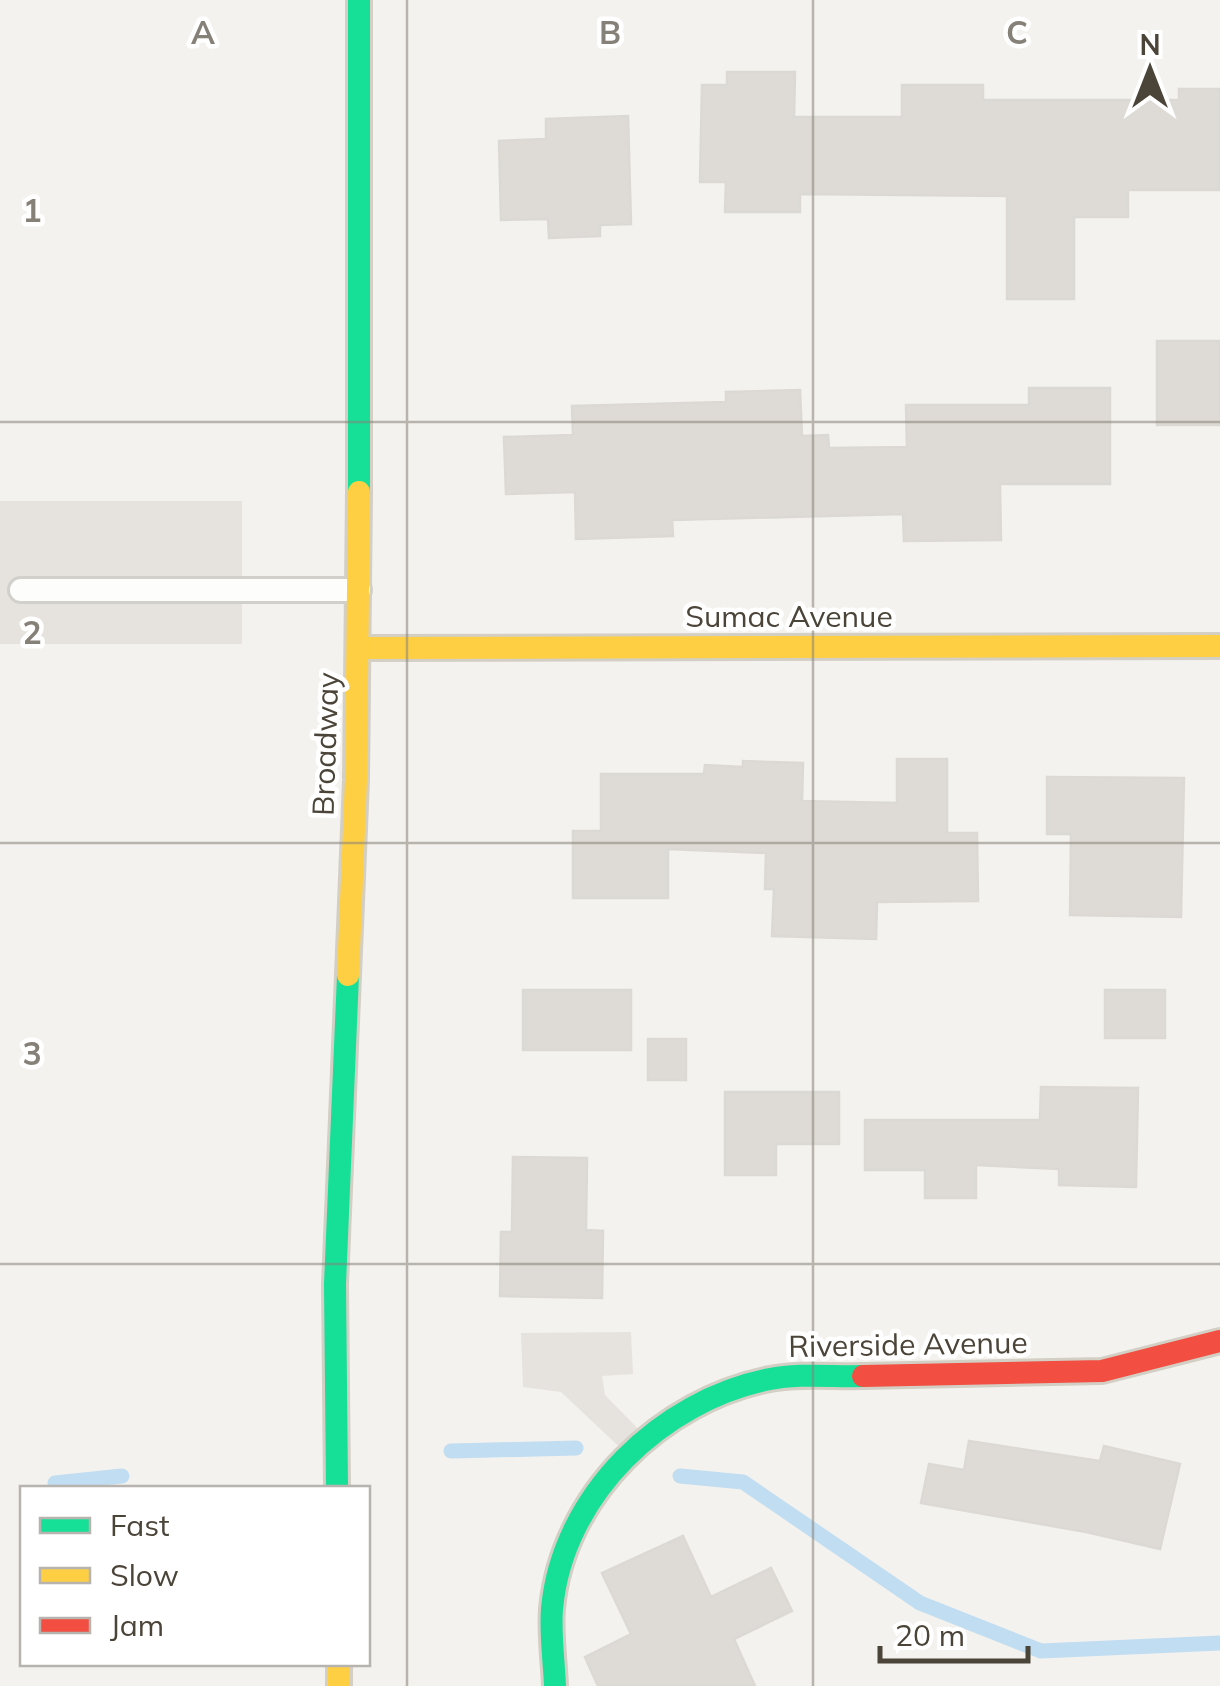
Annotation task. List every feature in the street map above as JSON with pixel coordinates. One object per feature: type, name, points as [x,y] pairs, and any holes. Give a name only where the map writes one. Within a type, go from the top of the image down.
[{"type":"street","name":"Broadway","points":[[337,1486],[335,1284],[359,590],[359,0]]},
{"type":"street","name":"Sumac Avenue","points":[[358,648],[1220,646]]},
{"type":"street","name":"Riverside Avenue","points":[[554,1686],[552,1608],[568,1544],[584,1513],[600,1486],[651,1432],[708,1398],[772,1378],[1102,1371],[1220,1341]]},
{"type":"lane","points":[[21,590],[359,590]]},
{"type":"shaded area","points":[[0,501],[242,501],[242,644],[0,644]]},
{"type":"shaded area","points":[[631,1332],[633,1374],[602,1376],[605,1395],[646,1437],[628,1455],[561,1392],[523,1387],[521,1333]]},
{"type":"building","points":[[727,72],[795,72],[794,117],[902,117],[902,85],[983,85],[983,100],[1179,100],[1179,89],[1220,89],[1220,190],[1128,190],[1128,217],[1074,217],[1074,299],[1007,299],[1007,196],[800,194],[800,212],[725,212],[726,182],[700,182],[702,85],[727,85]]},
{"type":"building","points":[[628,116],[631,224],[600,225],[600,236],[549,238],[548,219],[501,220],[499,141],[546,139],[546,119]]},
{"type":"building","points":[[1157,341],[1220,341],[1220,425],[1157,425]]},
{"type":"building","points":[[1029,388],[1110,388],[1110,484],[1000,484],[1001,540],[904,541],[903,514],[672,520],[673,536],[576,539],[575,492],[506,494],[504,437],[573,435],[572,406],[726,402],[726,392],[800,390],[802,436],[828,435],[829,448],[907,447],[906,405],[1029,405]]},
{"type":"building","points":[[897,759],[947,759],[947,833],[977,833],[978,901],[877,902],[876,939],[772,936],[774,889],[765,889],[766,853],[668,849],[668,898],[573,898],[573,831],[601,831],[601,774],[704,774],[705,765],[743,767],[743,761],[803,763],[802,801],[897,803]]},
{"type":"building","points":[[1047,777],[1184,778],[1181,917],[1070,915],[1071,834],[1047,834]]},
{"type":"building","points":[[523,990],[631,990],[631,1050],[523,1050]]},
{"type":"building","points":[[1105,990],[1165,990],[1165,1038],[1105,1038]]},
{"type":"building","points":[[648,1039],[686,1039],[686,1080],[648,1080]]},
{"type":"building","points":[[1041,1087],[1138,1088],[1136,1187],[1059,1185],[1059,1169],[976,1165],[976,1198],[925,1198],[925,1170],[865,1170],[865,1120],[1040,1120]]},
{"type":"building","points":[[725,1092],[839,1092],[839,1144],[776,1144],[776,1175],[725,1175]]},
{"type":"building","points":[[513,1157],[587,1158],[586,1230],[603,1231],[602,1298],[500,1296],[501,1232],[512,1232]]},
{"type":"building","points":[[969,1441],[1100,1461],[1104,1446],[1180,1464],[1160,1549],[921,1503],[929,1464],[964,1470]]},
{"type":"building","points":[[683,1536],[711,1597],[771,1568],[792,1611],[734,1639],[755,1686],[598,1686],[585,1657],[631,1634],[602,1573]]},
{"type":"waterway","points":[[451,1451],[576,1448]]},
{"type":"waterway","points":[[55,1483],[122,1476]]},
{"type":"waterway","points":[[680,1476],[743,1482],[920,1603],[1041,1651],[1220,1643]]},
{"type":"traffic: fast","points":[[359,0],[359,492]]},
{"type":"traffic: fast","points":[[337,1486],[335,1284],[348,975]]},
{"type":"traffic: fast","points":[[555,1686],[552,1609],[560,1567],[575,1528],[624,1459],[656,1431],[730,1390],[781,1377],[863,1376]]},
{"type":"traffic: slow","points":[[348,975],[356,780],[359,492]]},
{"type":"traffic: slow","points":[[358,648],[1220,646]]},
{"type":"traffic: slow","points":[[339,1666],[339,1686]]},
{"type":"traffic: jam","points":[[863,1376],[1102,1371],[1220,1341]]}]
